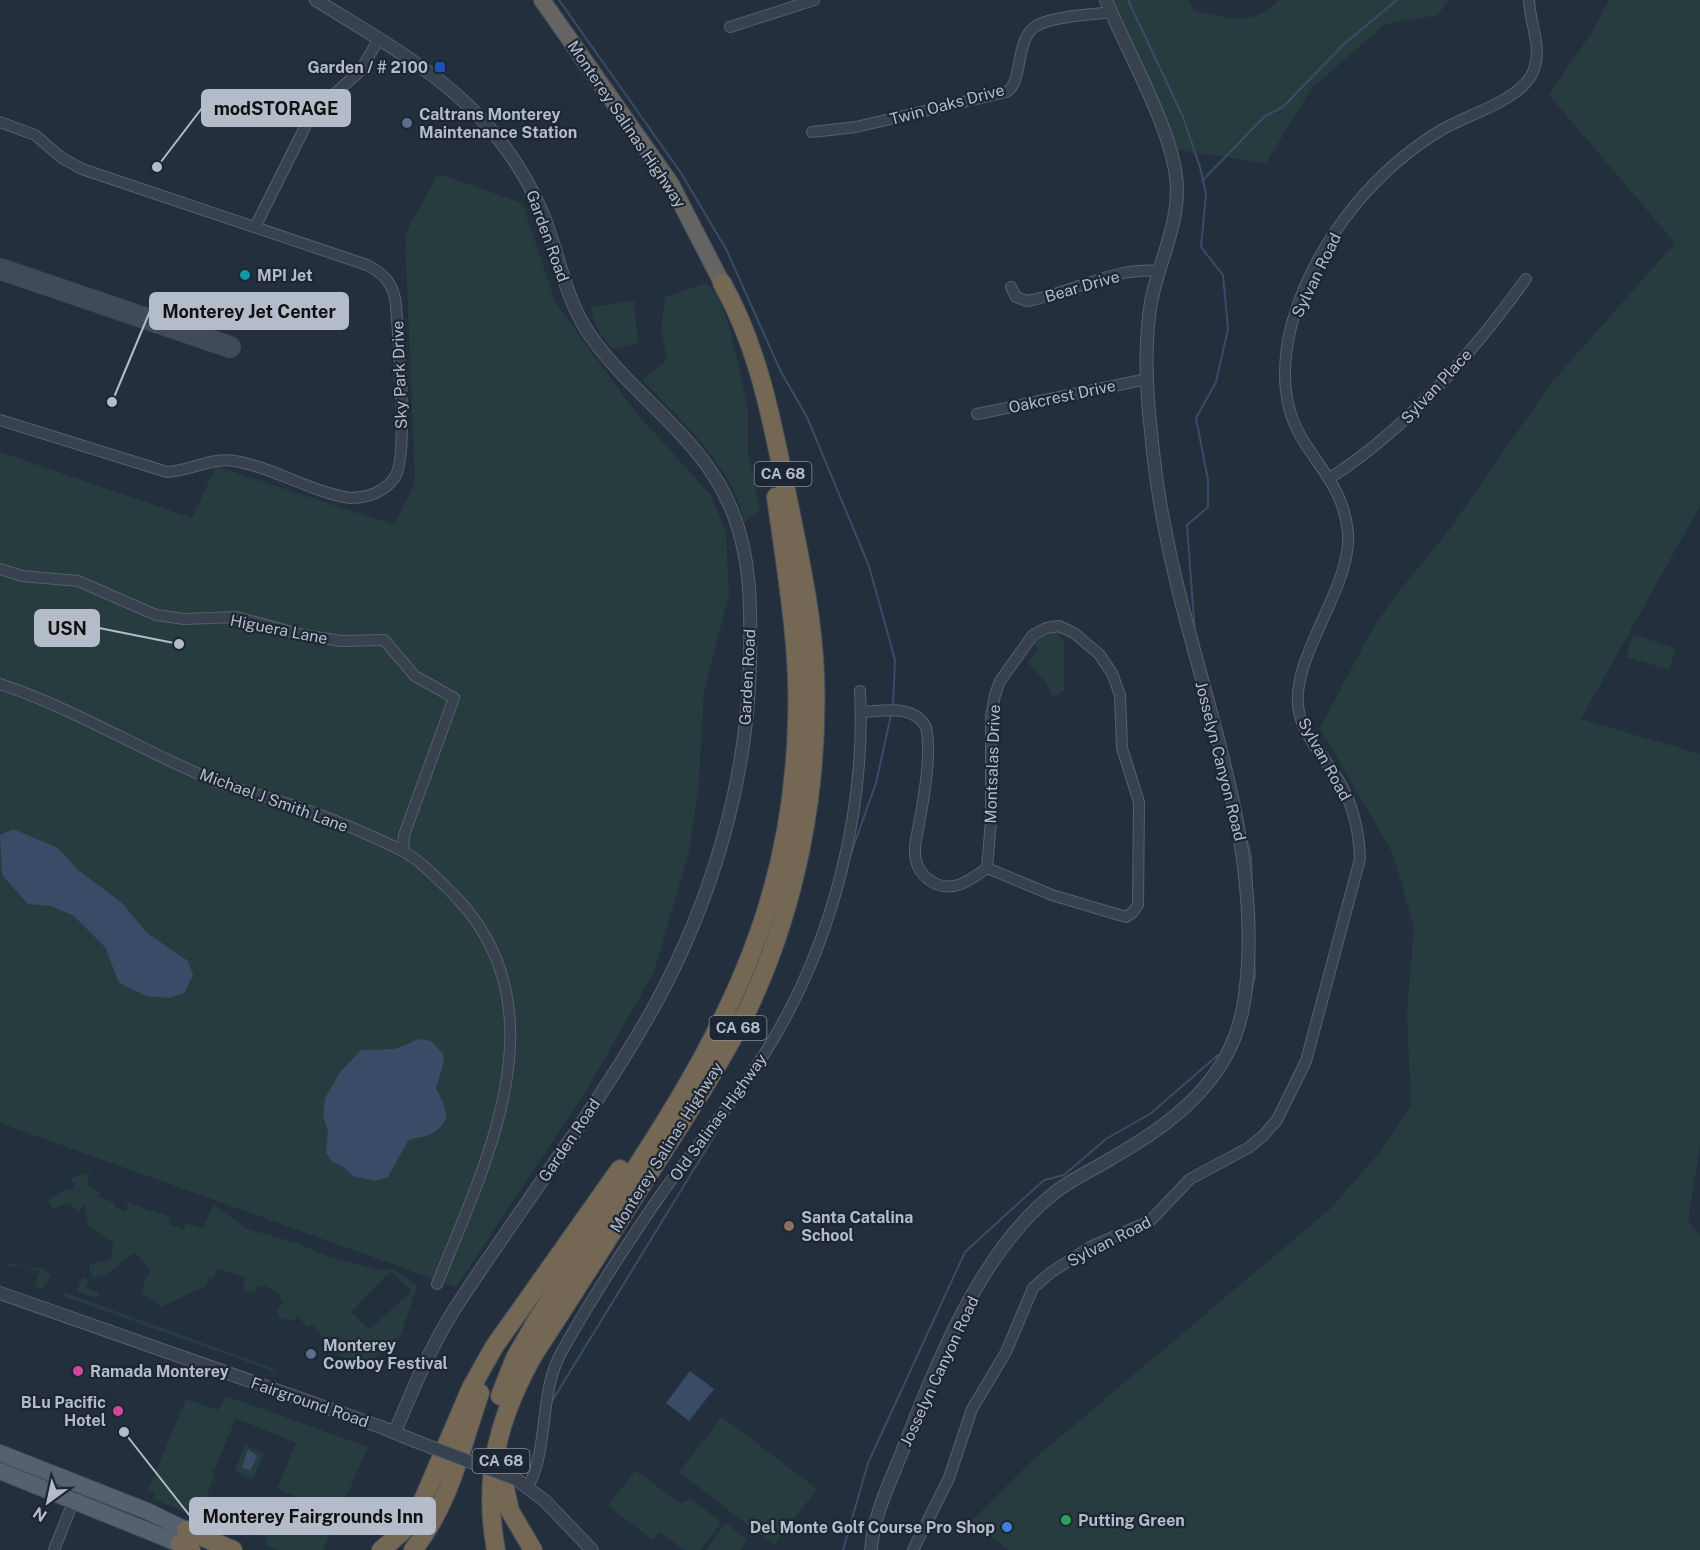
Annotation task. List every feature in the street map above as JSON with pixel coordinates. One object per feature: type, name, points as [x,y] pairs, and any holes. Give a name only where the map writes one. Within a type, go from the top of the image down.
[{"type":"highway","name":"Monterey Salinas Highway","points":[[527,1368],[703,1089],[735,1032],[776,938],[803,838],[814,735],[815,679],[810,624],[793,523],[763,386],[737,311],[670,184],[542,0]]},
{"type":"highway","name":"Monterey Salinas Highway","points":[[705,1051],[739,984],[771,897],[790,809],[797,720],[794,637],[770,458],[747,353],[722,283]]},
{"type":"highway","points":[[381,1550],[405,1528],[420,1507],[480,1371],[504,1331],[705,1051]]},
{"type":"highway","name":"CA 68","points":[[488,1550],[483,1507],[485,1459],[495,1413],[507,1376],[534,1325],[677,1100],[705,1051]]},
{"type":"highway","points":[[413,1550],[446,1498],[477,1402],[495,1358],[543,1279]]},
{"type":"highway","points":[[496,1550],[492,1497],[495,1452],[507,1407],[527,1368]]},
{"type":"highway","name":"CA 68","points":[[527,1368],[508,1417],[501,1462],[503,1487],[510,1511],[533,1550]]},
{"type":"highway","points":[[184,1543],[233,1550]]},
{"type":"main road","points":[[0,1453],[81,1484],[184,1543]]},
{"type":"main road","points":[[0,1471],[184,1543]]},
{"type":"street","name":"Garden Road","points":[[316,0],[438,76],[469,103],[494,131],[526,178],[542,211],[570,298],[586,329],[621,373],[694,448],[721,487],[736,520],[746,561],[751,628],[749,679],[738,769],[717,857],[682,950],[653,1008],[620,1062],[453,1312],[394,1432]]},
{"type":"street","points":[[730,27],[814,0]]},
{"type":"street","name":"Sylvan Road","points":[[914,1550],[949,1478],[972,1409],[1006,1352],[1033,1288],[1050,1273],[1092,1246],[1150,1221],[1198,1173],[1248,1148],[1263,1136],[1286,1106],[1303,1068],[1360,859],[1357,825],[1352,808],[1336,776],[1303,725],[1298,705],[1298,686],[1347,558],[1348,530],[1344,510],[1330,478],[1300,435],[1291,416],[1287,398],[1285,360],[1298,305],[1334,234],[1347,215],[1384,175],[1442,130],[1515,93],[1526,84],[1537,60],[1538,51],[1529,0]]},
{"type":"street","name":"Twin Oaks Drive","points":[[812,132],[856,127],[1006,92],[1013,85],[1026,36],[1035,27],[1109,6]]},
{"type":"street","name":"Josselyn Canyon Road","points":[[871,1550],[872,1538],[887,1491],[933,1379],[965,1310],[1007,1242],[1028,1217],[1056,1191],[1132,1146],[1183,1108],[1214,1076],[1240,1024],[1247,982],[1249,910],[1241,834],[1170,556],[1153,454],[1147,379],[1152,300],[1175,213],[1175,171],[1164,134],[1109,6]]},
{"type":"street","points":[[255,227],[311,115],[360,71],[379,39]]},
{"type":"street","name":"Sky Park Drive","points":[[0,122],[35,135],[62,158],[82,169],[367,265],[383,276],[392,287],[397,323],[401,442],[396,476],[380,491],[359,498],[341,496],[236,462],[212,462],[178,472],[167,472],[0,420]]},
{"type":"street","name":"Bear Drive","points":[[1011,287],[1016,297],[1027,301],[1108,276],[1140,271],[1160,271]]},
{"type":"street","name":"Sylvan Place","points":[[1330,478],[1366,456],[1400,426],[1475,343],[1526,279]]},
{"type":"street","name":"Oakcrest Drive","points":[[977,414],[1147,379]]},
{"type":"street","name":"Higuera Lane","points":[[0,570],[22,576],[78,581],[156,615],[184,619],[236,617],[332,639],[384,640],[415,676],[454,698],[404,835],[403,851]]},
{"type":"street","name":"Montsalas Drive","points":[[1064,627],[1099,654],[1112,673],[1120,695],[1122,748],[1139,802],[1138,905],[1133,912],[1122,918],[1052,895],[987,868],[991,821],[991,716],[997,688],[1033,635],[1046,628],[1064,627]]},
{"type":"street","name":"Michael J Smith Lane","points":[[0,684],[55,704],[215,781],[304,809],[403,851],[442,883],[475,920],[498,964],[510,1022],[510,1068],[498,1122],[478,1181],[437,1284]]},
{"type":"street","name":"Old Salinas Highway","points":[[528,1487],[537,1464],[547,1392],[562,1352],[649,1212],[762,1058],[805,977],[827,917],[848,837],[859,764],[860,691]]},
{"type":"street","points":[[861,712],[906,711],[918,717],[926,727],[925,778],[915,848],[920,870],[931,881],[949,886],[964,884],[987,868]]},
{"type":"street","name":"Fairground Road","points":[[0,1293],[394,1432],[516,1479],[528,1487],[592,1550]]},
{"type":"street","points":[[54,1550],[81,1484]]},
{"type":"green space","points":[[1114,0],[1189,0],[1194,11],[1239,19],[1259,15],[1279,0],[1448,0],[1438,15],[1385,24],[1311,89],[1266,163],[1176,150]]},
{"type":"green space","points":[[1609,0],[1700,0],[1700,506],[1581,719],[1700,754],[1700,1145],[1688,1221],[1700,1236],[1700,1550],[1009,1550],[971,1522],[1034,1459],[1330,1209],[1380,1152],[1411,1106],[1407,1011],[1414,927],[1393,854],[1320,728],[1373,628],[1395,596],[1449,530],[1552,382],[1675,243],[1549,95],[1594,29]]},
{"type":"green space","points":[[438,174],[522,203],[555,302],[636,413],[711,495],[726,532],[729,595],[704,692],[699,781],[689,852],[654,972],[585,1093],[456,1287],[0,1123],[0,452],[192,518],[216,466],[394,525],[415,483],[405,234]]},
{"type":"green space","points":[[706,283],[717,294],[730,328],[748,410],[748,454],[760,509],[744,523],[739,503],[718,464],[688,428],[642,380],[667,360],[661,327],[665,297]]},
{"type":"green space","points":[[634,301],[638,343],[613,349],[598,330],[591,307]]},
{"type":"green space","points":[[1059,632],[1064,642],[1064,690],[1054,698],[1044,680],[1028,663],[1038,650],[1034,643],[1045,634]]},
{"type":"green space","points":[[1633,635],[1676,648],[1669,670],[1626,657]]},
{"type":"green space","points":[[90,1173],[87,1186],[101,1192],[99,1197],[115,1203],[114,1207],[125,1211],[128,1203],[170,1217],[168,1224],[184,1229],[186,1223],[203,1229],[213,1204],[247,1229],[377,1270],[393,1269],[417,1286],[400,1337],[368,1363],[370,1366],[366,1371],[361,1367],[358,1371],[319,1335],[321,1333],[312,1325],[308,1328],[299,1315],[294,1321],[279,1318],[277,1310],[283,1301],[279,1298],[280,1295],[264,1285],[258,1286],[254,1293],[243,1289],[246,1278],[217,1268],[213,1279],[209,1278],[206,1286],[161,1307],[142,1292],[146,1276],[151,1272],[136,1253],[105,1275],[92,1277],[90,1264],[111,1259],[113,1243],[88,1225],[85,1205],[77,1212],[70,1202],[52,1210],[48,1200],[64,1190],[75,1189],[71,1178]],"holes":[[[391,1271],[412,1291],[369,1330],[351,1312]]]},
{"type":"green space","points":[[9,1263],[43,1269],[51,1276],[42,1289],[35,1286],[40,1271],[19,1265],[16,1267],[9,1265],[3,1274]]},
{"type":"green space","points":[[82,1277],[89,1280],[86,1288],[99,1293],[96,1298],[77,1291]]},
{"type":"green space","points":[[63,1292],[272,1368],[278,1373],[63,1296]]},
{"type":"green space","points":[[226,1396],[368,1447],[323,1550],[279,1550],[265,1544],[267,1538],[252,1532],[249,1538],[210,1522],[212,1515],[204,1513],[199,1517],[153,1499],[155,1493],[148,1490],[186,1399],[218,1410]],"holes":[[[236,1418],[296,1443],[277,1489],[331,1509],[329,1514],[333,1516],[328,1528],[324,1527],[322,1533],[275,1515],[271,1523],[262,1519],[266,1511],[241,1501],[237,1511],[207,1496],[215,1474],[210,1472],[215,1469]]]},
{"type":"green space","points":[[722,1417],[817,1489],[774,1545],[679,1472]]},
{"type":"green space","points":[[245,1445],[264,1453],[253,1479],[235,1471]]},
{"type":"green space","points":[[636,1470],[680,1504],[691,1499],[719,1520],[720,1524],[700,1550],[684,1550],[660,1532],[653,1540],[608,1506]]},
{"type":"green space","points":[[726,1523],[747,1540],[740,1550],[706,1550]]},
{"type":"water","points":[[13,829],[58,848],[78,870],[122,903],[147,933],[188,961],[193,975],[185,992],[170,998],[146,996],[119,983],[105,947],[74,916],[51,906],[28,904],[2,875],[0,835]]},
{"type":"water","points":[[419,1039],[431,1041],[443,1054],[444,1062],[436,1088],[445,1107],[446,1118],[439,1129],[431,1134],[408,1141],[388,1177],[374,1181],[353,1176],[345,1168],[331,1161],[326,1152],[328,1131],[323,1116],[325,1098],[340,1072],[361,1050],[395,1049]]},
{"type":"water","points":[[690,1371],[714,1389],[689,1421],[666,1403]]},
{"type":"water","points":[[248,1449],[257,1456],[250,1471],[242,1467]]},
{"type":"waterway","points":[[559,0],[681,173],[726,249],[781,372],[807,417],[869,566],[895,660],[893,706]]},
{"type":"waterway","points":[[1128,0],[1183,117],[1200,167],[1206,194],[1201,247],[1223,275],[1228,329],[1216,382],[1196,418],[1208,480],[1208,507],[1187,525],[1195,634]]},
{"type":"waterway","points":[[1202,181],[1265,116],[1283,107],[1344,44],[1397,0]]},
{"type":"waterway","points":[[849,859],[876,783],[891,715]]},
{"type":"waterway","points":[[1244,829],[1251,855],[1252,888]]},
{"type":"waterway","points":[[1251,993],[1255,976],[1254,948]]},
{"type":"waterway","points":[[843,1550],[868,1463],[965,1252],[1044,1180],[1064,1175],[1106,1139],[1150,1114],[1218,1055]]},
{"type":"waterway","points":[[552,1401],[726,1117]]},
{"type":"taxiway","points":[[0,269],[230,347]]},
{"type":"place","name":"Garden / # 2100","points":[[440,67]]},
{"type":"place","name":"Caltrans Monterey Maintenance Station","points":[[407,123]]},
{"type":"place","name":"modSTORAGE","points":[[157,167]]},
{"type":"place","name":"MPI Jet","points":[[245,275]]},
{"type":"place","name":"Monterey Jet Center","points":[[112,402]]},
{"type":"place","name":"USN","points":[[179,644]]},
{"type":"place","name":"Santa Catalina School","points":[[789,1226]]},
{"type":"place","name":"Monterey Cowboy Festival","points":[[311,1354]]},
{"type":"place","name":"Ramada Monterey","points":[[78,1371]]},
{"type":"place","name":"BLu Pacific Hotel","points":[[118,1411]]},
{"type":"place","name":"Monterey Fairgrounds Inn","points":[[124,1432]]},
{"type":"place","name":"Putting Green","points":[[1066,1520]]},
{"type":"place","name":"Del Monte Golf Course Pro Shop","points":[[1007,1527]]}]
